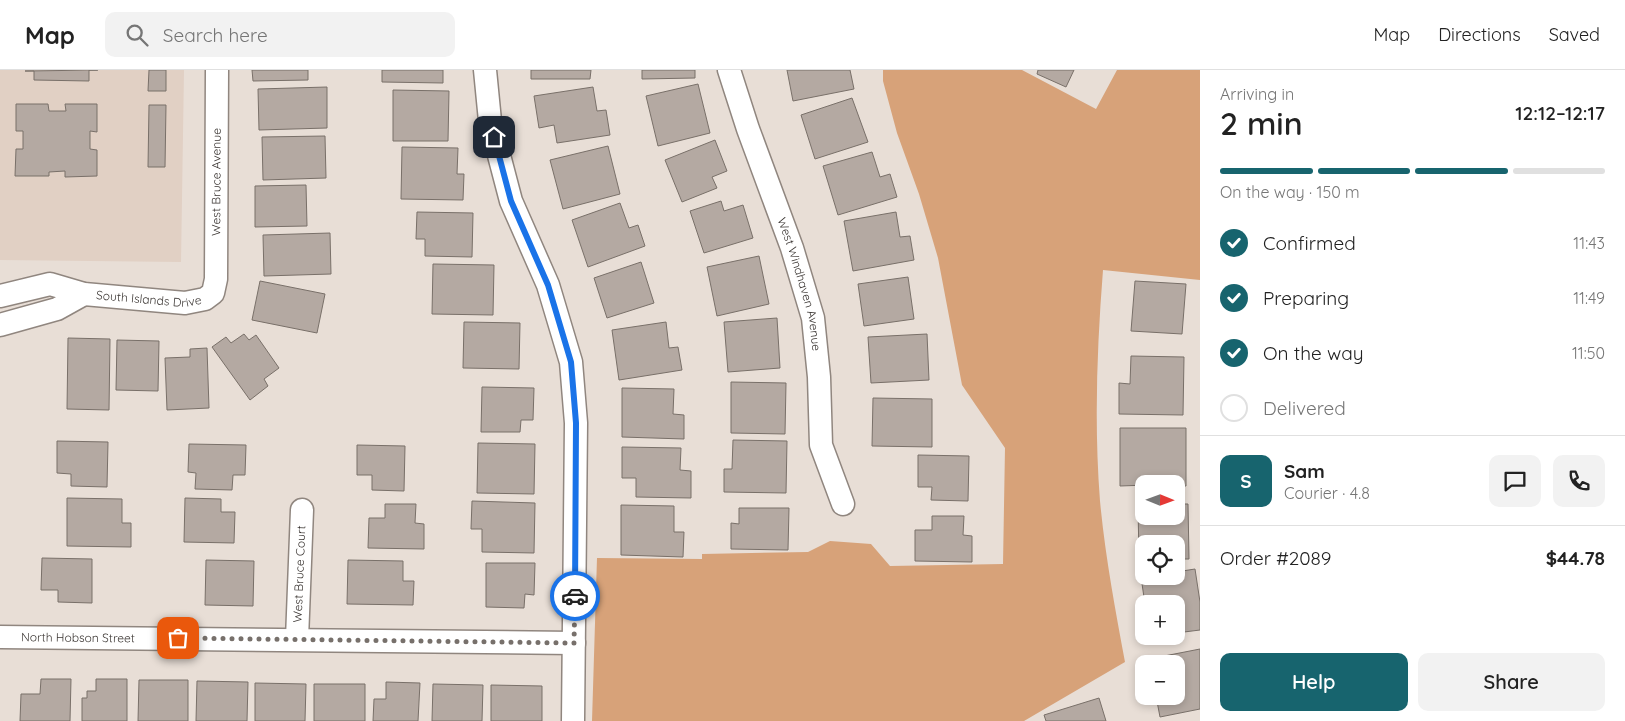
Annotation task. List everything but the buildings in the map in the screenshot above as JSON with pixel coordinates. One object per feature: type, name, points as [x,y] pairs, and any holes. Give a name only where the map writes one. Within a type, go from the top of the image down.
[{"type":"street","name":"West Bruce Avenue","points":[[213,293],[216,280],[217,70]]},
{"type":"street","points":[[485,70],[490,122],[511,201],[548,285],[571,362],[576,423],[573,721]]},
{"type":"street","name":"West Windhaven Avenue","points":[[729,70],[748,129],[792,248],[813,318],[819,377],[821,445],[842,504]]},
{"type":"street","name":"South Islands Drive","points":[[0,296],[50,284],[84,294],[185,303],[206,299],[213,293]]},
{"type":"street","points":[[34,288],[42,313]]},
{"type":"street","name":"South Islands Drive","points":[[0,325],[57,309],[84,294]]},
{"type":"street","name":"West Bruce Court","points":[[297,639],[302,510]]},
{"type":"street","name":"North Hobson Street","points":[[0,637],[574,643]]},
{"type":"shaded area","points":[[0,70],[184,70],[181,262],[0,260]]},
{"type":"shaded area","points":[[883,70],[1022,70],[1096,109],[1117,70],[1200,70],[1200,280],[1103,270],[1097,385],[1098,472],[1105,541],[1125,662],[1024,721],[592,721],[597,558],[702,559],[702,554],[808,552],[830,541],[871,544],[890,566],[1003,564],[1005,448],[962,385],[938,258],[919,194],[897,133],[883,81]]},
{"type":"way so far","points":[[178,638],[574,643],[575,596]]},
{"type":"route","points":[[494,137],[511,201],[548,285],[571,362],[576,423],[575,596]]}]
